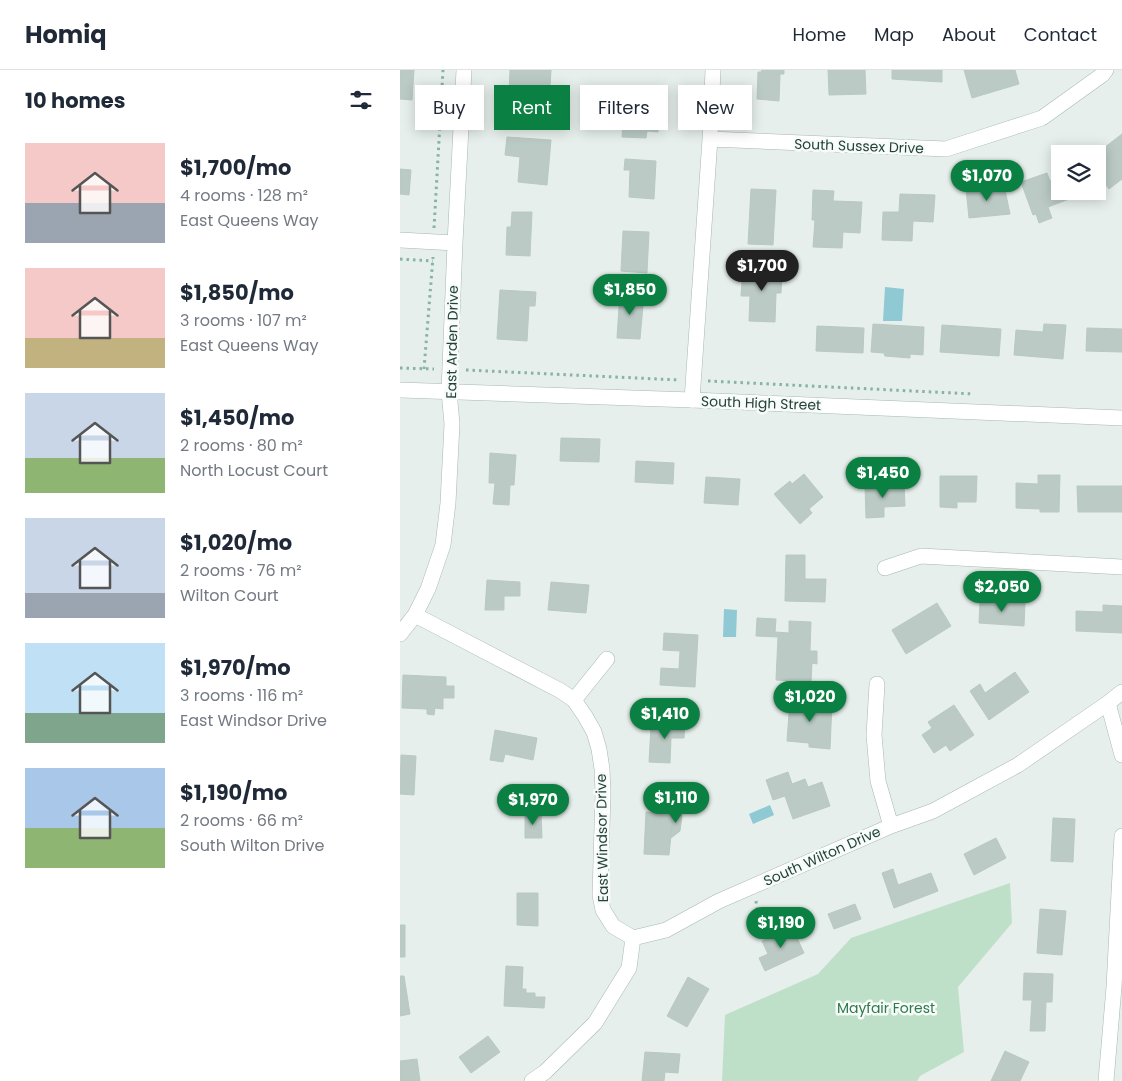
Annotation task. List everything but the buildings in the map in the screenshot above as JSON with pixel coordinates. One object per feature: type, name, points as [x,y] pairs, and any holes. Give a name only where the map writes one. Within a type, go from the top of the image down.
[{"type":"street","name":"East Arden Drive","points":[[400,634],[415,615],[428,589],[443,545],[448,503],[452,424],[448,391],[464,70]]},
{"type":"street","points":[[692,400],[713,70]]},
{"type":"street","name":"South Sussex Drive","points":[[710,140],[946,149],[1042,118],[1102,75],[1106,70]]},
{"type":"street","points":[[400,240],[455,243]]},
{"type":"street","name":"South High Street","points":[[400,390],[1122,418]]},
{"type":"street","points":[[885,568],[921,556],[1122,567]]},
{"type":"street","name":"East Windsor Drive","points":[[415,615],[560,691],[574,700],[586,716],[594,732],[602,770],[600,895],[603,910],[613,926],[633,938]]},
{"type":"street","points":[[574,700],[607,659]]},
{"type":"street","points":[[877,684],[874,734],[878,781],[891,826]]},
{"type":"street","name":"South Wilton Drive","points":[[633,938],[666,930],[719,901],[891,826],[933,811],[1009,769],[1122,692]]},
{"type":"street","points":[[1108,703],[1122,755]]},
{"type":"street","points":[[1106,1081],[1114,987],[1122,836]]},
{"type":"street","points":[[532,1081],[546,1076],[595,1023],[629,968],[633,938]]},
{"type":"path","points":[[424,368],[433,261],[443,70]]},
{"type":"path","points":[[400,259],[433,261]]},
{"type":"path","points":[[400,368],[975,394]]},
{"type":"green space","name":"Mayfair Forest","points":[[1010,883],[1012,923],[958,987],[964,1052],[920,1076],[917,1081],[722,1081],[725,1015],[818,974],[851,938]]},
{"type":"water","points":[[885,287],[904,289],[902,321],[883,321]]},
{"type":"water","points":[[724,609],[737,610],[736,637],[723,637]]},
{"type":"water","points":[[770,805],[774,815],[753,824],[749,814]]}]
